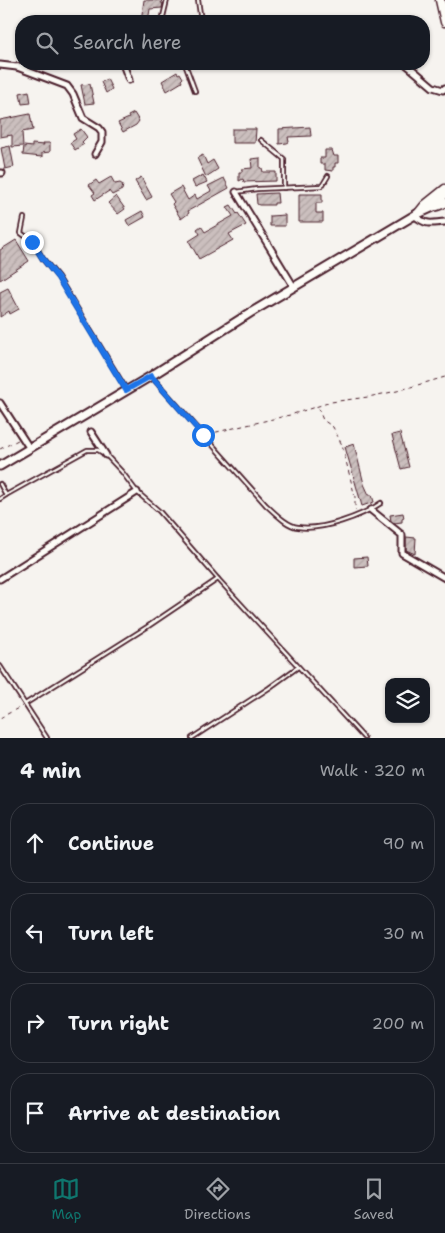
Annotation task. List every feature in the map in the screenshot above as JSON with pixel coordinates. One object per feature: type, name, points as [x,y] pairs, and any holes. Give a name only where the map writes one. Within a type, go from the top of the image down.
[{"type":"main road","points":[[440,0],[445,22]]},
{"type":"main road","points":[[416,215],[424,205],[445,189]]},
{"type":"main road","points":[[0,466],[151,376],[200,342],[416,215],[445,194]]},
{"type":"main road","points":[[416,215],[442,203]]},
{"type":"street","points":[[0,65],[15,67]]},
{"type":"street","points":[[25,70],[67,86],[83,118],[102,132],[102,142],[95,154]]},
{"type":"street","points":[[125,70],[129,80]]},
{"type":"street","points":[[413,70],[433,87],[443,90],[445,88]]},
{"type":"street","points":[[236,192],[294,287]]},
{"type":"street","points":[[416,215],[424,223],[445,222]]},
{"type":"street","points":[[0,403],[30,449]]},
{"type":"street","points":[[91,432],[106,455]]},
{"type":"street","points":[[0,579],[137,492]]},
{"type":"street","points":[[371,510],[402,535],[402,553],[445,578]]},
{"type":"lane","points":[[163,15],[167,0]]},
{"type":"lane","points":[[198,0],[200,15]]},
{"type":"lane","points":[[187,70],[196,91]]},
{"type":"lane","points":[[261,140],[284,159],[284,188]]},
{"type":"lane","points":[[236,192],[257,189],[322,186],[328,176]]},
{"type":"lane","points":[[24,218],[21,233],[32,242],[58,278],[126,390]]},
{"type":"lane","points":[[151,376],[266,505],[281,518],[297,527],[311,527],[355,518],[381,503]]},
{"type":"lane","points":[[0,499],[87,450],[98,450],[106,455],[137,492],[159,512],[364,738]]},
{"type":"lane","points":[[0,484],[6,495]]},
{"type":"lane","points":[[25,704],[147,627],[218,579]]},
{"type":"lane","points":[[0,666],[46,738]]},
{"type":"lane","points":[[192,738],[298,667]]},
{"type":"path","points":[[203,435],[331,402],[397,391],[445,378]]},
{"type":"path","points":[[317,407],[323,420],[333,427],[342,445],[355,497],[355,518]]},
{"type":"path","points":[[0,449],[23,438]]},
{"type":"path","points":[[0,718],[25,704]]},
{"type":"building","points":[[144,0],[162,0],[162,8],[150,9],[149,15],[142,15]]},
{"type":"building","points":[[177,72],[183,78],[182,82],[167,91],[162,81]]},
{"type":"building","points":[[107,79],[112,89],[106,93],[101,82]]},
{"type":"building","points":[[90,84],[94,103],[85,104],[81,85]]},
{"type":"building","points":[[29,91],[31,103],[22,104],[20,93]]},
{"type":"building","points":[[134,113],[139,121],[136,125],[123,132],[118,123],[129,118],[128,116]]},
{"type":"building","points":[[30,114],[33,130],[22,132],[23,146],[12,147],[12,135],[0,137],[0,120]]},
{"type":"building","points":[[310,127],[311,136],[288,137],[289,142],[279,144],[279,129]]},
{"type":"building","points":[[81,129],[87,137],[82,142],[84,144],[75,150],[70,143],[76,139],[73,134]]},
{"type":"building","points":[[232,129],[256,129],[255,143],[232,143]]},
{"type":"building","points":[[43,143],[50,143],[50,152],[42,153],[42,157],[23,155],[24,146],[32,147],[32,144],[44,145]]},
{"type":"building","points":[[10,146],[14,167],[5,169],[1,148]]},
{"type":"building","points":[[325,150],[332,150],[334,156],[338,156],[338,163],[335,163],[333,171],[325,170],[325,164],[320,164],[320,158],[325,158]]},
{"type":"building","points":[[203,155],[207,164],[213,160],[218,169],[206,177],[197,158]]},
{"type":"building","points":[[260,158],[260,168],[262,168],[263,172],[276,172],[276,181],[244,182],[243,179],[239,181],[239,172],[242,172],[242,169],[252,168],[251,159]]},
{"type":"building","points":[[203,175],[207,182],[195,187],[192,181]]},
{"type":"building","points":[[111,177],[115,184],[120,183],[123,185],[122,190],[112,195],[109,191],[95,200],[92,195],[95,193],[89,185],[96,180],[99,184]]},
{"type":"building","points":[[141,177],[152,197],[146,200],[135,181]]},
{"type":"building","points":[[224,178],[229,188],[188,211],[189,213],[181,219],[172,204],[174,202],[169,194],[181,187],[188,200],[195,195],[197,199],[211,191],[208,186]]},
{"type":"building","points":[[277,193],[278,203],[274,203],[274,205],[257,204],[256,194]]},
{"type":"building","points":[[299,194],[322,194],[322,203],[316,203],[316,213],[323,213],[323,222],[299,222]]},
{"type":"building","points":[[116,196],[125,209],[118,214],[108,203]]},
{"type":"building","points":[[231,205],[246,225],[229,234],[233,240],[199,259],[189,241],[200,234],[197,229],[201,226],[205,232],[233,216],[227,207]]},
{"type":"building","points":[[142,211],[145,217],[129,226],[126,220]]},
{"type":"building","points":[[285,215],[285,226],[270,226],[270,216]]},
{"type":"building","points":[[16,240],[29,261],[0,280],[0,250]]},
{"type":"building","points":[[8,288],[19,309],[10,314],[9,311],[0,317],[0,292]]},
{"type":"building","points":[[400,433],[409,467],[401,469],[392,435]]},
{"type":"building","points":[[354,444],[364,484],[369,495],[372,495],[374,502],[362,506],[345,447]]},
{"type":"building","points":[[403,513],[404,518],[402,522],[394,523],[391,521],[390,515]]},
{"type":"building","points":[[406,537],[416,538],[415,554],[406,550]]},
{"type":"building","points":[[367,557],[368,566],[354,567],[354,558]]},
{"type":"route","points":[[32,242],[58,278],[126,390],[151,376],[203,435]]}]
